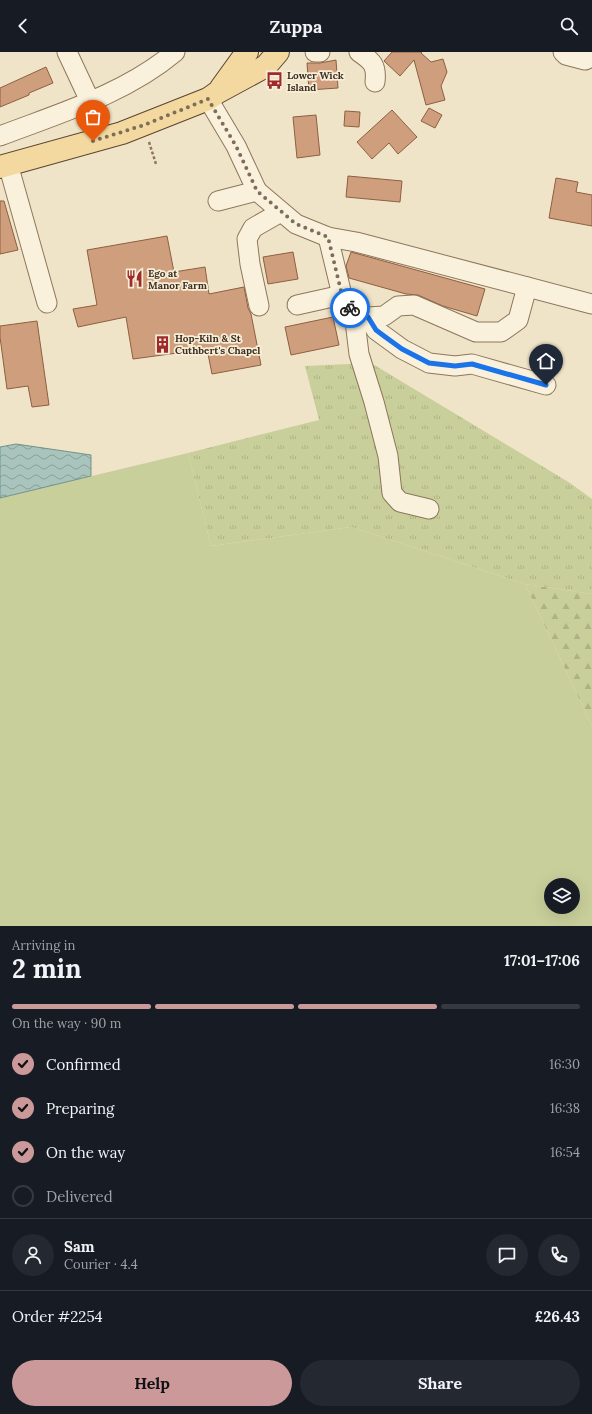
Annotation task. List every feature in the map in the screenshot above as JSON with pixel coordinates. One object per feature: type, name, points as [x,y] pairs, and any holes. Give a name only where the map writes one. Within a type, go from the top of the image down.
[{"type":"main road","points":[[213,96],[247,52]]},
{"type":"main road","points":[[4,166],[122,133],[144,125],[213,96],[266,66],[278,52]]},
{"type":"street","points":[[67,52],[90,102]]},
{"type":"street","points":[[0,136],[90,102],[126,85],[175,52]]},
{"type":"street","points":[[315,52],[320,52]]},
{"type":"street","points":[[359,52],[372,62],[376,73],[375,82]]},
{"type":"street","points":[[564,52],[566,55],[585,60],[592,57]]},
{"type":"street","points":[[213,96],[257,191],[296,224],[328,237],[356,242],[592,304]]},
{"type":"street","points":[[4,166],[47,303]]},
{"type":"street","points":[[218,201],[257,191]]},
{"type":"street","points":[[259,306],[250,264],[247,239],[253,228],[281,212]]},
{"type":"street","points":[[328,237],[342,295],[376,330],[402,349],[429,363],[455,366],[472,364],[546,385]]},
{"type":"street","points":[[361,315],[384,316],[398,306],[414,305],[476,332],[501,332],[518,320],[527,287]]},
{"type":"street","points":[[297,305],[342,295]]},
{"type":"street","points":[[361,315],[359,354],[374,402],[388,456],[392,493],[400,502],[429,509]]},
{"type":"path","points":[[144,125],[156,164]]},
{"type":"green space","points":[[371,363],[570,483],[592,499],[592,594],[525,584],[351,527],[211,546],[188,453],[319,420],[305,366]]},
{"type":"green space","points":[[188,453],[211,546],[351,527],[525,584],[592,726],[592,926],[0,926],[0,498]]},
{"type":"green space","points":[[525,584],[592,594],[592,726]]},
{"type":"water","points":[[16,444],[91,455],[91,476],[0,498],[0,447]]},
{"type":"building","points":[[392,52],[422,52],[421,53],[431,62],[443,59],[447,72],[441,86],[445,100],[426,105],[414,60],[400,76],[384,61]]},
{"type":"building","points":[[336,60],[338,88],[309,90],[307,63],[320,63]]},
{"type":"building","points":[[46,67],[53,83],[0,107],[0,88]]},
{"type":"building","points":[[429,108],[442,115],[435,128],[421,121]]},
{"type":"building","points":[[392,110],[417,137],[398,154],[389,143],[372,159],[357,142]]},
{"type":"building","points":[[345,111],[360,112],[359,127],[344,126]]},
{"type":"building","points":[[316,115],[320,155],[297,158],[293,117]]},
{"type":"building","points":[[348,176],[402,181],[400,202],[346,197]]},
{"type":"building","points":[[556,178],[578,182],[576,192],[592,195],[592,226],[549,218]]},
{"type":"building","points":[[0,201],[4,201],[18,250],[0,254]]},
{"type":"building","points":[[167,236],[174,272],[205,267],[209,294],[244,287],[261,365],[212,374],[207,349],[133,359],[126,317],[78,327],[73,309],[97,305],[87,250]]},
{"type":"building","points":[[293,252],[298,279],[268,284],[263,257]]},
{"type":"building","points":[[351,252],[485,289],[477,316],[443,306],[418,295],[406,294],[349,278],[346,266]]},
{"type":"building","points":[[333,317],[339,345],[291,355],[285,327]]},
{"type":"building","points":[[37,321],[49,405],[32,407],[28,386],[7,389],[0,337],[0,326]]},
{"type":"way so far","points":[[93,141],[144,125],[208,99],[236,146],[257,191],[296,224],[328,237],[342,295],[350,308]]},
{"type":"place","name":"Lower Wick Island","points":[[274,81]]},
{"type":"place","name":"Ego at Manor Farm","points":[[135,279]]},
{"type":"place","name":"Hop-Kiln & St Cuthbert's Chapel","points":[[162,344]]},
{"type":"route","points":[[350,308],[354,313],[368,317],[376,330],[402,349],[429,363],[455,366],[472,364],[546,385]]}]
